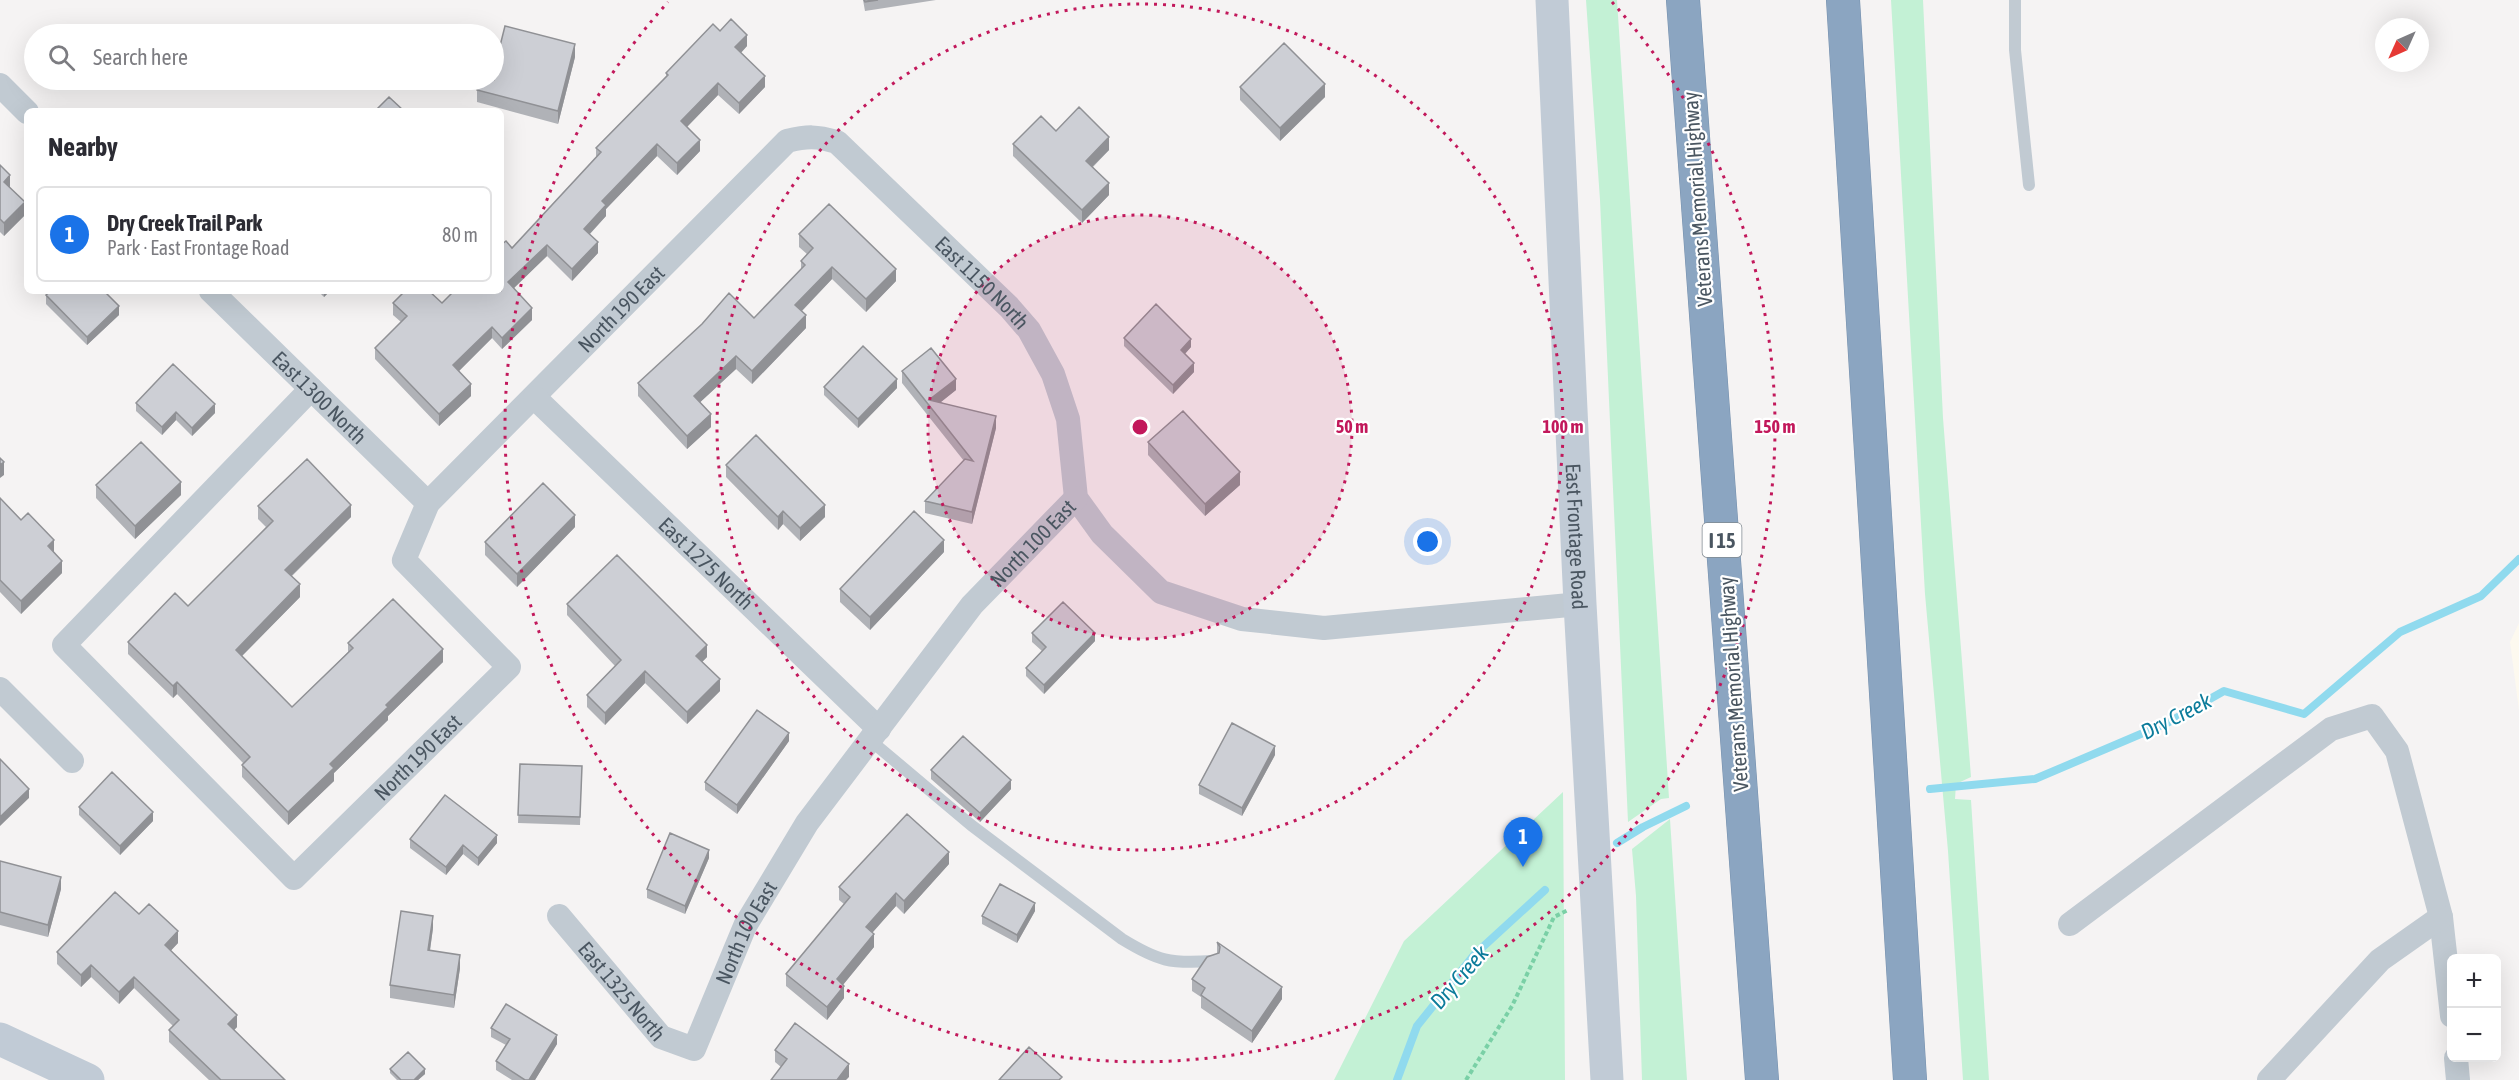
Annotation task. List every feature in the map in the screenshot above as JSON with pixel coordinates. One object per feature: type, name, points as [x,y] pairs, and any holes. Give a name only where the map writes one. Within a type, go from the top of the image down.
[{"type":"highway","name":"Veterans Memorial Highway","points":[[1683,0],[1762,1080]]},
{"type":"highway","points":[[1844,0],[1910,1080]]},
{"type":"street","name":"East Frontage Road","points":[[1552,0],[1580,604],[1606,1080]]},
{"type":"street","points":[[0,85],[24,109]]},
{"type":"street","name":"East 1150 North","points":[[797,139],[815,135],[837,142],[1009,307],[1029,330],[1053,374],[1068,419],[1076,498]]},
{"type":"street","name":"North 190 East","points":[[311,389],[64,645],[294,878],[509,668],[404,560],[428,503],[535,398],[787,141],[797,139]]},
{"type":"street","name":"East 1300 North","points":[[214,294],[428,503]]},
{"type":"street","name":"East 1275 North","points":[[535,398],[875,735]]},
{"type":"street","name":"North 100 East","points":[[694,1049],[745,926],[807,824],[972,605],[1076,498],[1102,534],[1161,592],[1242,619],[1324,628],[1580,604]]},
{"type":"street","points":[[0,689],[72,761]]},
{"type":"street","points":[[2070,924],[2331,729],[2372,716],[2397,751],[2441,917],[2450,1008]]},
{"type":"street","name":"East 1325 North","points":[[559,916],[661,1037],[694,1049]]},
{"type":"street","points":[[2269,1080],[2380,960],[2441,917]]},
{"type":"street","points":[[0,1039],[88,1080]]},
{"type":"street","points":[[2456,1062],[2458,1080]]},
{"type":"lane","points":[[2015,0],[2014,50],[2029,185]]},
{"type":"lane","points":[[875,735],[971,825],[1122,939],[1147,955],[1177,963],[1212,961]]},
{"type":"path","points":[[1466,1080],[1512,1006],[1554,917],[1574,907]]},
{"type":"shaded area","points":[[2519,623],[2519,710],[2510,642]]},
{"type":"green space","points":[[1586,0],[1617,0],[1669,798],[1661,799],[1628,822],[1600,200]]},
{"type":"green space","points":[[1891,0],[1923,0],[1943,418],[1971,777],[1956,784],[1955,799],[1971,800],[1989,1080],[1963,1080],[1948,851],[1925,594]]},
{"type":"green space","points":[[1563,792],[1565,1080],[1334,1080],[1404,941]]},
{"type":"green space","points":[[1670,819],[1687,1080],[1642,1080],[1636,896],[1632,849]]},
{"type":"building","points":[[731,19],[747,35],[735,47],[765,76],[739,103],[718,83],[681,121],[700,140],[677,163],[657,144],[602,201],[606,205],[584,229],[598,242],[572,269],[547,245],[508,282],[532,308],[502,338],[492,327],[453,365],[471,384],[439,414],[375,348],[407,316],[393,303],[402,294],[432,294],[442,303],[451,294],[504,294],[504,243],[506,241],[512,248],[601,152],[596,148],[668,75],[666,73],[713,24],[720,31]]},
{"type":"building","points":[[505,26],[575,44],[558,111],[477,90],[504,90]]},
{"type":"building","points":[[1284,43],[1325,84],[1280,128],[1240,87]]},
{"type":"building","points":[[389,97],[401,108],[378,108]]},
{"type":"building","points":[[1079,107],[1109,137],[1086,161],[1109,183],[1082,210],[1013,144],[1041,116],[1056,131]]},
{"type":"building","points":[[0,165],[10,175],[4,182],[24,203],[4,223],[0,219]]},
{"type":"building","points":[[829,204],[896,269],[866,299],[832,267],[795,305],[806,315],[752,371],[736,356],[694,396],[711,414],[687,436],[638,383],[702,324],[729,293],[754,318],[805,265],[801,261],[813,248],[799,234]]},
{"type":"building","points":[[107,294],[119,306],[87,337],[46,295]]},
{"type":"building","points":[[1156,304],[1191,339],[1181,350],[1194,363],[1173,385],[1124,338]]},
{"type":"building","points":[[863,346],[897,379],[858,419],[824,387]]},
{"type":"building","points":[[931,348],[956,379],[929,400],[996,416],[972,512],[925,501],[965,459],[973,461],[902,371]]},
{"type":"building","points":[[173,364],[215,404],[192,428],[176,412],[162,427],[136,403]]},
{"type":"building","points":[[1183,411],[1240,472],[1205,504],[1148,442]]},
{"type":"building","points":[[756,435],[825,505],[800,528],[783,511],[778,517],[726,465]]},
{"type":"building","points":[[141,442],[181,482],[135,526],[96,485]]},
{"type":"building","points":[[307,459],[351,505],[285,570],[300,584],[236,650],[292,707],[353,648],[348,643],[393,599],[443,649],[330,764],[334,768],[288,812],[242,765],[250,757],[177,682],[173,686],[128,642],[175,593],[188,606],[273,521],[258,506]]},
{"type":"building","points":[[543,483],[575,515],[517,574],[485,542]]},
{"type":"building","points":[[0,498],[21,520],[28,513],[54,540],[48,546],[62,561],[21,601],[0,580]]},
{"type":"building","points":[[914,511],[944,540],[870,617],[840,589]]},
{"type":"building","points":[[617,555],[707,645],[696,656],[720,679],[687,712],[645,671],[605,713],[587,695],[621,660],[567,604]]},
{"type":"building","points":[[1063,602],[1095,633],[1044,685],[1026,668],[1046,647],[1032,633]]},
{"type":"building","points":[[757,710],[789,733],[737,805],[705,782]]},
{"type":"building","points":[[1232,723],[1275,746],[1242,808],[1199,785]]},
{"type":"building","points":[[963,736],[1011,780],[980,813],[931,770]]},
{"type":"building","points":[[0,759],[29,789],[0,817]]},
{"type":"building","points":[[520,764],[582,766],[580,817],[518,815]]},
{"type":"building","points":[[112,772],[153,812],[120,846],[79,807]]},
{"type":"building","points":[[445,795],[497,835],[478,858],[463,845],[446,867],[410,839]]},
{"type":"building","points":[[907,814],[949,852],[904,901],[896,893],[866,927],[874,934],[837,979],[844,986],[827,1007],[786,974],[850,897],[839,887]]},
{"type":"building","points":[[670,833],[709,850],[685,906],[647,889]]},
{"type":"building","points":[[0,861],[61,877],[48,925],[0,912]]},
{"type":"building","points":[[1000,884],[1035,903],[1017,935],[982,916]]},
{"type":"building","points":[[115,892],[139,914],[149,904],[178,931],[165,945],[237,1015],[228,1024],[285,1080],[221,1080],[169,1030],[179,1020],[134,977],[119,992],[91,965],[81,975],[57,952]]},
{"type":"building","points":[[401,911],[433,916],[428,950],[460,955],[454,995],[390,985]]},
{"type":"building","points":[[1217,942],[1282,987],[1252,1031],[1201,995],[1205,988],[1192,979],[1207,957],[1219,953],[1220,947]]},
{"type":"building","points":[[506,1004],[557,1035],[529,1080],[525,1080],[496,1061],[510,1039],[491,1028]]},
{"type":"building","points":[[795,1023],[849,1064],[837,1080],[771,1080],[787,1059],[775,1050]]},
{"type":"building","points":[[1029,1047],[1062,1077],[1059,1080],[999,1080]]},
{"type":"building","points":[[408,1052],[425,1069],[414,1080],[401,1080],[390,1069]]},
{"type":"waterway","name":"Dry Creek","points":[[1930,789],[2035,779],[2169,722],[2224,691],[2304,714],[2400,632],[2481,596],[2519,559]]},
{"type":"waterway","name":"Dry Creek","points":[[1617,843],[1643,827],[1686,806]]},
{"type":"waterway","name":"Dry Creek","points":[[1397,1080],[1417,1026],[1474,955],[1545,890]]},
{"type":"place","name":"Dry Creek Trail Park","points":[[1523,867]]}]
